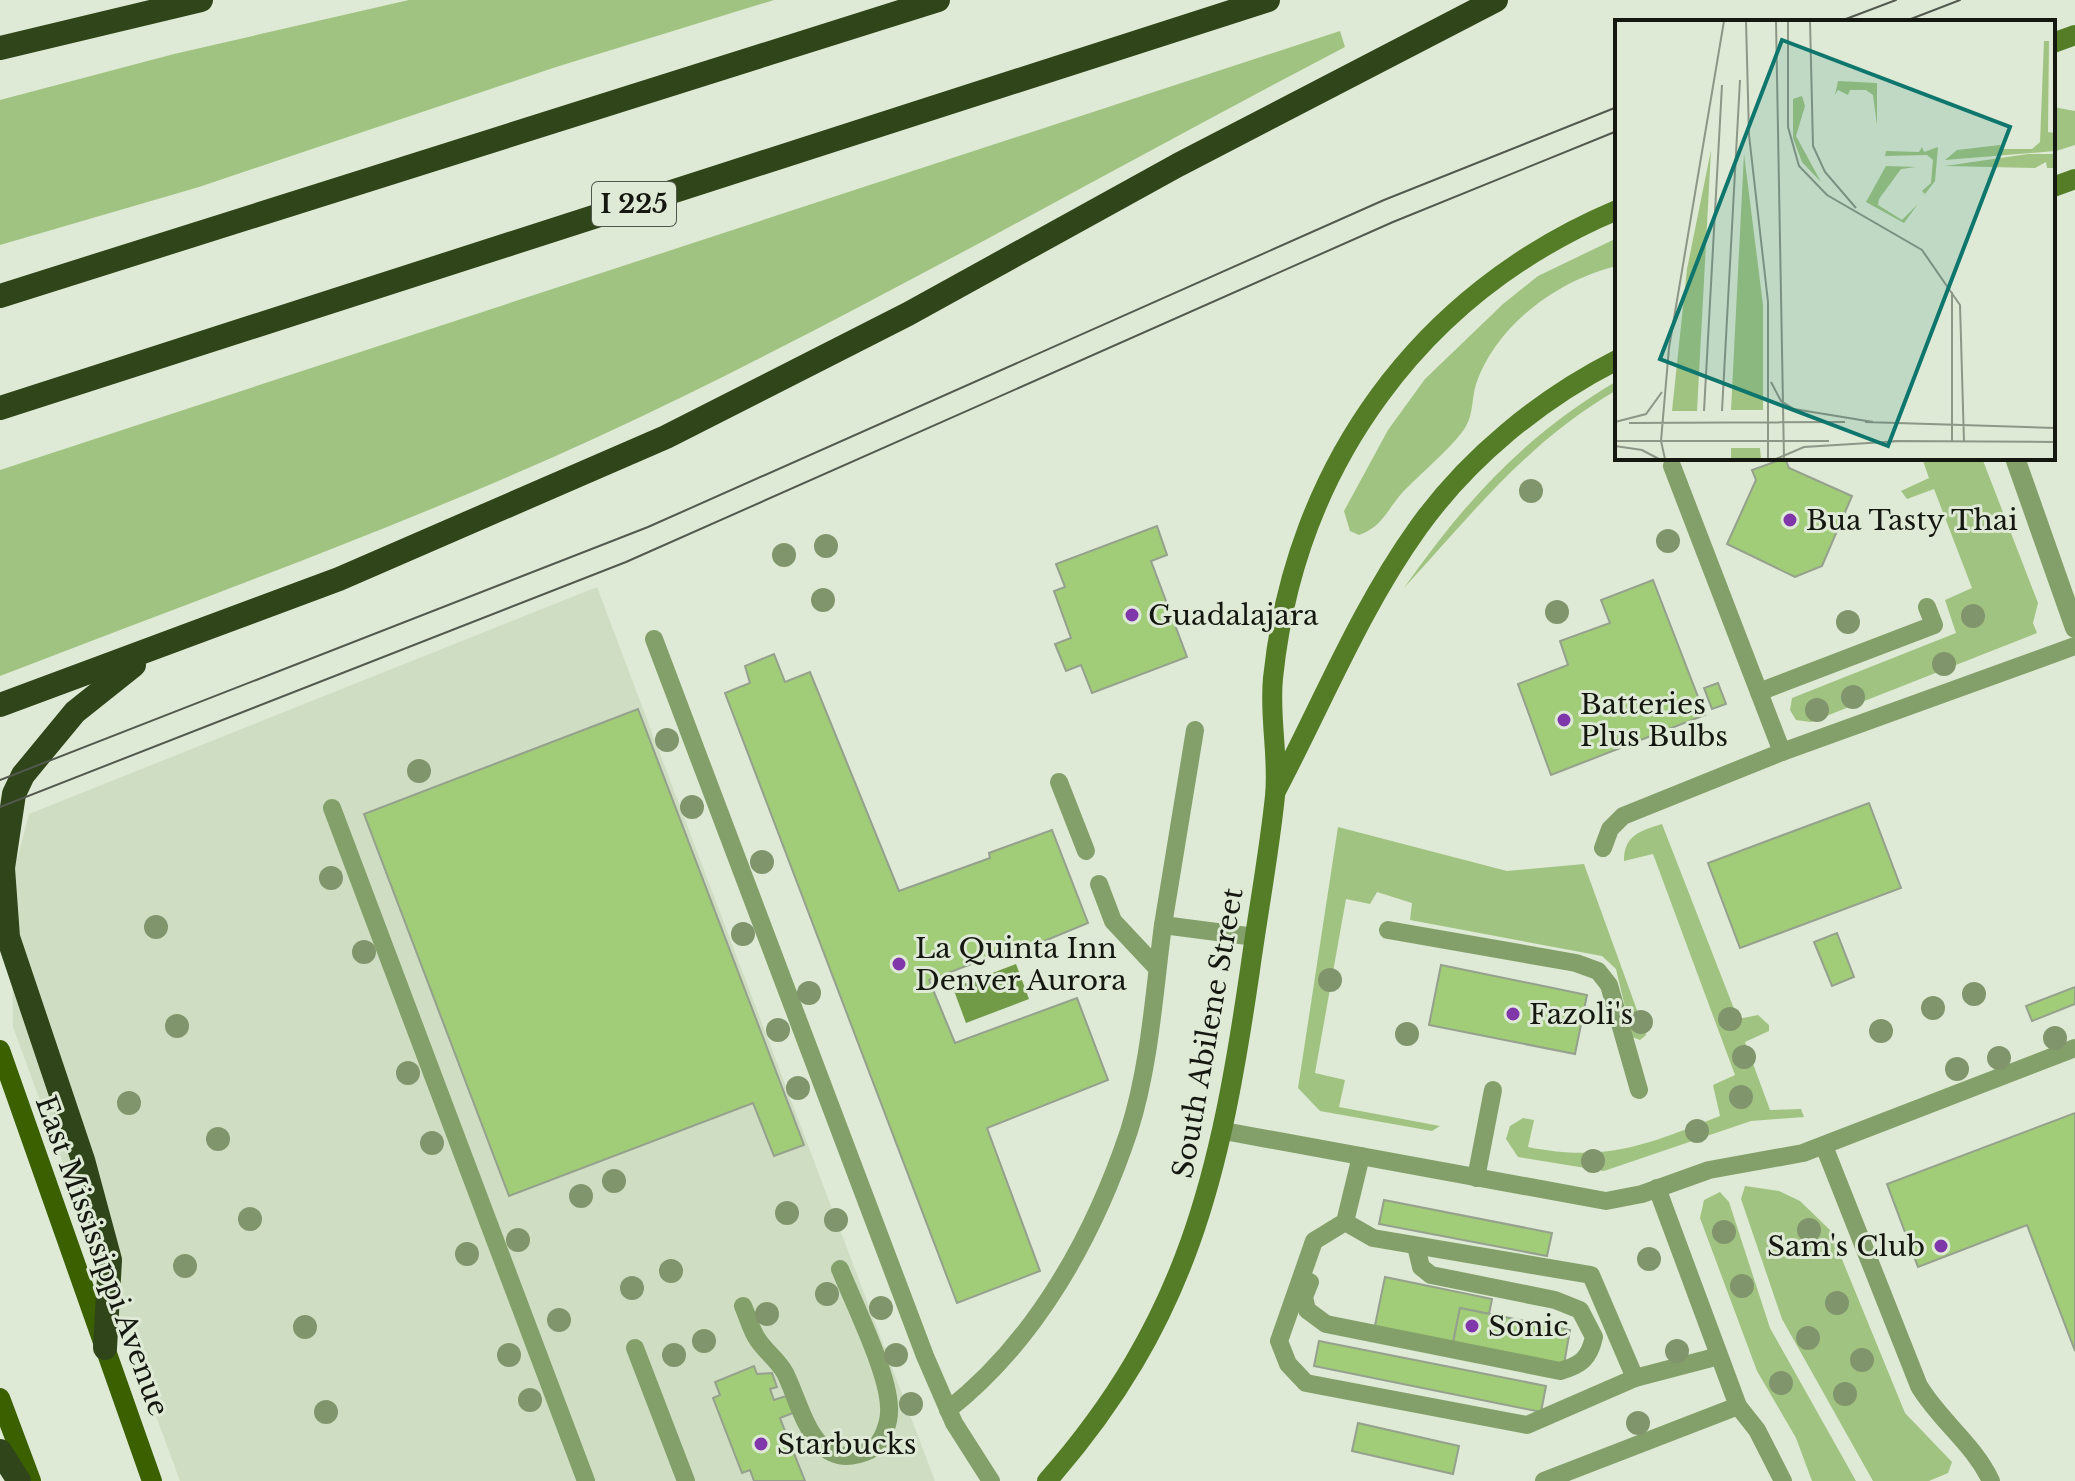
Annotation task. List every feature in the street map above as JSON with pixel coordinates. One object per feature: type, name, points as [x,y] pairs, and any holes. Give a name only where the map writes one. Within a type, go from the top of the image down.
[{"type":"highway","points":[[0,48],[201,0]]},
{"type":"highway","points":[[0,296],[938,0]]},
{"type":"highway","name":"I 225","points":[[0,408],[1268,0]]},
{"type":"highway","points":[[0,705],[380,562],[678,431],[871,334],[1178,165],[1496,0]]},
{"type":"highway","points":[[105,1348],[110,1260],[83,1160],[8,937],[3,868],[14,794],[23,775],[55,733],[98,691],[123,673],[196,632]]},
{"type":"highway","points":[[0,1451],[19,1481]]},
{"type":"main road","points":[[2055,42],[2075,35]]},
{"type":"main road","points":[[2055,186],[2075,179]]},
{"type":"main road","name":"South Abilene Street","points":[[1047,1481],[1118,1393],[1147,1342],[1189,1250],[1207,1197],[1224,1131],[1276,791],[1271,716],[1288,591],[1303,539],[1325,482],[1358,424],[1397,370],[1479,292],[1533,252],[1615,211]]},
{"type":"main road","name":"South Abilene Street","points":[[1276,791],[1369,609],[1417,528],[1482,455],[1508,432],[1571,387],[1615,361]]},
{"type":"main road","name":"East Mississippi Avenue","points":[[0,1050],[152,1481]]},
{"type":"main road","points":[[0,1398],[31,1481]]},
{"type":"street","points":[[2016,460],[2075,628]]},
{"type":"lane","points":[[1672,466],[1782,752]]},
{"type":"lane","points":[[1759,692],[1934,625],[1927,607]]},
{"type":"lane","points":[[654,639],[884,1252],[948,1410],[991,1481]]},
{"type":"lane","points":[[1603,848],[1610,829],[1623,816],[1782,752],[2075,646]]},
{"type":"lane","points":[[948,1410],[985,1382],[1041,1311],[1081,1244],[1128,1131],[1143,1074],[1163,925],[1195,730]]},
{"type":"lane","points":[[1059,782],[1086,851]]},
{"type":"lane","points":[[332,808],[586,1481]]},
{"type":"lane","points":[[1099,884],[1113,921],[1157,968]]},
{"type":"lane","points":[[1163,925],[1255,937]]},
{"type":"lane","points":[[1388,930],[1576,963],[1598,971],[1609,985],[1639,1090]]},
{"type":"lane","points":[[1224,1131],[1606,1201],[1709,1170],[1779,1159],[1824,1146],[2075,1048]]},
{"type":"lane","points":[[1476,1178],[1493,1090]]},
{"type":"lane","points":[[1824,1146],[1919,1386],[1932,1408],[1972,1448],[1991,1481]]},
{"type":"lane","points":[[1361,1156],[1345,1222],[1314,1241],[1279,1341],[1288,1364],[1306,1383],[1527,1425],[1635,1378],[1719,1356]]},
{"type":"lane","points":[[1657,1188],[1738,1406],[1764,1442],[1783,1481]]},
{"type":"lane","points":[[1345,1222],[1373,1238],[1591,1275],[1635,1378]]},
{"type":"lane","points":[[1327,1234],[1304,1297],[1307,1310],[1326,1324],[1560,1371],[1582,1365],[1591,1353],[1594,1337],[1580,1310],[1555,1300],[1431,1275],[1421,1267],[1416,1246]]},
{"type":"lane","points":[[743,1306],[757,1339],[785,1372],[801,1418],[820,1445],[831,1453],[856,1456],[875,1448],[886,1428],[889,1406],[883,1380],[840,1269]]},
{"type":"lane","points":[[635,1348],[686,1481]]},
{"type":"lane","points":[[1544,1481],[1738,1406]]},
{"type":"shaded area","points":[[409,0],[774,0],[556,67],[199,187],[0,245],[0,100],[174,54]]},
{"type":"shaded area","points":[[1340,31],[1345,47],[934,268],[601,436],[431,509],[0,676],[0,470]]},
{"type":"shaded area","points":[[2055,107],[2075,111],[2075,145],[2055,151]]},
{"type":"shaded area","points":[[1615,239],[1615,267],[1573,282],[1532,308],[1514,324],[1485,363],[1476,384],[1470,417],[1462,433],[1402,493],[1379,523],[1359,535],[1350,531],[1344,511],[1388,430],[1425,379],[1503,304],[1538,276]]},
{"type":"shaded area","points":[[1615,382],[1615,391],[1555,432],[1503,480],[1404,588],[1450,527],[1499,472],[1525,447]]},
{"type":"shaded area","points":[[1923,460],[1983,460],[2038,603],[2033,623],[2037,633],[1811,722],[1796,720],[1790,710],[1792,698],[1956,633],[1945,600],[1972,588],[1934,489],[1907,499],[1901,491],[1929,478]]},
{"type":"shaded area","points":[[597,587],[935,1481],[180,1481],[13,1027],[11,882],[29,814]]},
{"type":"shaded area","points":[[1662,824],[1738,1019],[1758,1015],[1769,1025],[1769,1031],[1745,1042],[1770,1110],[1801,1109],[1804,1117],[1751,1121],[1604,1171],[1518,1157],[1506,1139],[1510,1126],[1523,1118],[1534,1120],[1528,1147],[1581,1153],[1627,1148],[1720,1116],[1713,1085],[1735,1075],[1653,854],[1624,861],[1627,845],[1635,835]]},
{"type":"shaded area","points":[[1338,827],[1507,871],[1584,864],[1646,1035],[1640,1040],[1632,1037],[1616,969],[1602,956],[1410,920],[1412,903],[1377,892],[1370,904],[1346,899],[1315,1073],[1345,1080],[1339,1107],[1440,1126],[1432,1131],[1320,1111],[1298,1088]]},
{"type":"shaded area","points":[[1016,964],[1029,999],[966,1023],[953,988]]},
{"type":"shaded area","points":[[1745,1186],[1779,1191],[1800,1201],[1830,1230],[1905,1413],[1952,1462],[1948,1473],[1929,1481],[1873,1481],[1782,1319],[1741,1199]]},
{"type":"shaded area","points":[[1720,1192],[1729,1202],[1770,1328],[1856,1481],[1812,1481],[1796,1438],[1757,1371],[1700,1218],[1704,1200]]},
{"type":"building","name":"Bua Tasty Thai","points":[[1786,460],[1789,468],[1852,496],[1822,566],[1795,577],[1727,544],[1756,480],[1752,470]]},
{"type":"building","points":[[1157,526],[1167,555],[1151,561],[1187,657],[1092,693],[1081,665],[1066,671],[1055,644],[1071,638],[1054,591],[1065,587],[1056,564]]},
{"type":"building","points":[[1653,580],[1705,715],[1551,775],[1518,684],[1568,665],[1560,641],[1610,623],[1601,600]]},
{"type":"building","name":"La Quinta Inn Denver Aurora","points":[[774,654],[785,682],[810,672],[899,891],[990,858],[989,853],[1052,830],[1088,923],[1025,949],[1022,945],[929,980],[955,1043],[1077,998],[1108,1080],[987,1128],[1040,1271],[957,1303],[725,693],[750,683],[745,666]]},
{"type":"building","points":[[1718,683],[1726,704],[1712,709],[1704,688]]},
{"type":"building","points":[[638,709],[804,1145],[774,1156],[753,1103],[509,1196],[364,814]]},
{"type":"building","points":[[1869,803],[1901,888],[1740,948],[1708,863]]},
{"type":"building","points":[[1837,933],[1854,977],[1832,986],[1814,942]]},
{"type":"building","points":[[1441,965],[1587,995],[1575,1054],[1429,1025]]},
{"type":"building","points":[[2075,987],[2075,1004],[2032,1021],[2026,1006]]},
{"type":"building","name":"Sam's Club","points":[[2075,1113],[2075,1351],[2027,1225],[1918,1267],[1887,1184]]},
{"type":"building","points":[[1384,1200],[1552,1233],[1547,1256],[1379,1224]]},
{"type":"building","points":[[1385,1277],[1492,1299],[1489,1314],[1460,1308],[1453,1343],[1372,1340]]},
{"type":"building","points":[[1460,1308],[1570,1330],[1564,1364],[1453,1343]]},
{"type":"building","points":[[1319,1341],[1546,1386],[1541,1412],[1314,1366]]},
{"type":"building","name":"Starbucks","points":[[754,1366],[757,1374],[772,1373],[777,1387],[770,1389],[774,1400],[786,1396],[793,1413],[780,1418],[805,1481],[754,1481],[750,1470],[742,1473],[713,1398],[720,1395],[715,1382]]},
{"type":"building","points":[[1358,1423],[1459,1446],[1453,1474],[1352,1451]]},
{"type":"tram line","points":[[1843,20],[1896,0]]},
{"type":"tram line","points":[[1908,20],[1960,0]]},
{"type":"tram line","points":[[0,780],[648,527],[1384,200],[1615,108]]},
{"type":"tram line","points":[[0,807],[626,562],[1393,222],[1615,132]]},
{"type":"place","name":"Bua Tasty Thai","points":[[1790,520]]},
{"type":"place","name":"Guadalajara","points":[[1132,615]]},
{"type":"place","name":"Batteries Plus Bulbs","points":[[1564,720]]},
{"type":"place","name":"La Quinta Inn Denver Aurora","points":[[899,964]]},
{"type":"place","name":"Fazoli's","points":[[1513,1014]]},
{"type":"place","name":"Sam's Club","points":[[1941,1246]]},
{"type":"place","name":"Sonic","points":[[1472,1326]]},
{"type":"place","name":"Starbucks","points":[[761,1444]]}]
